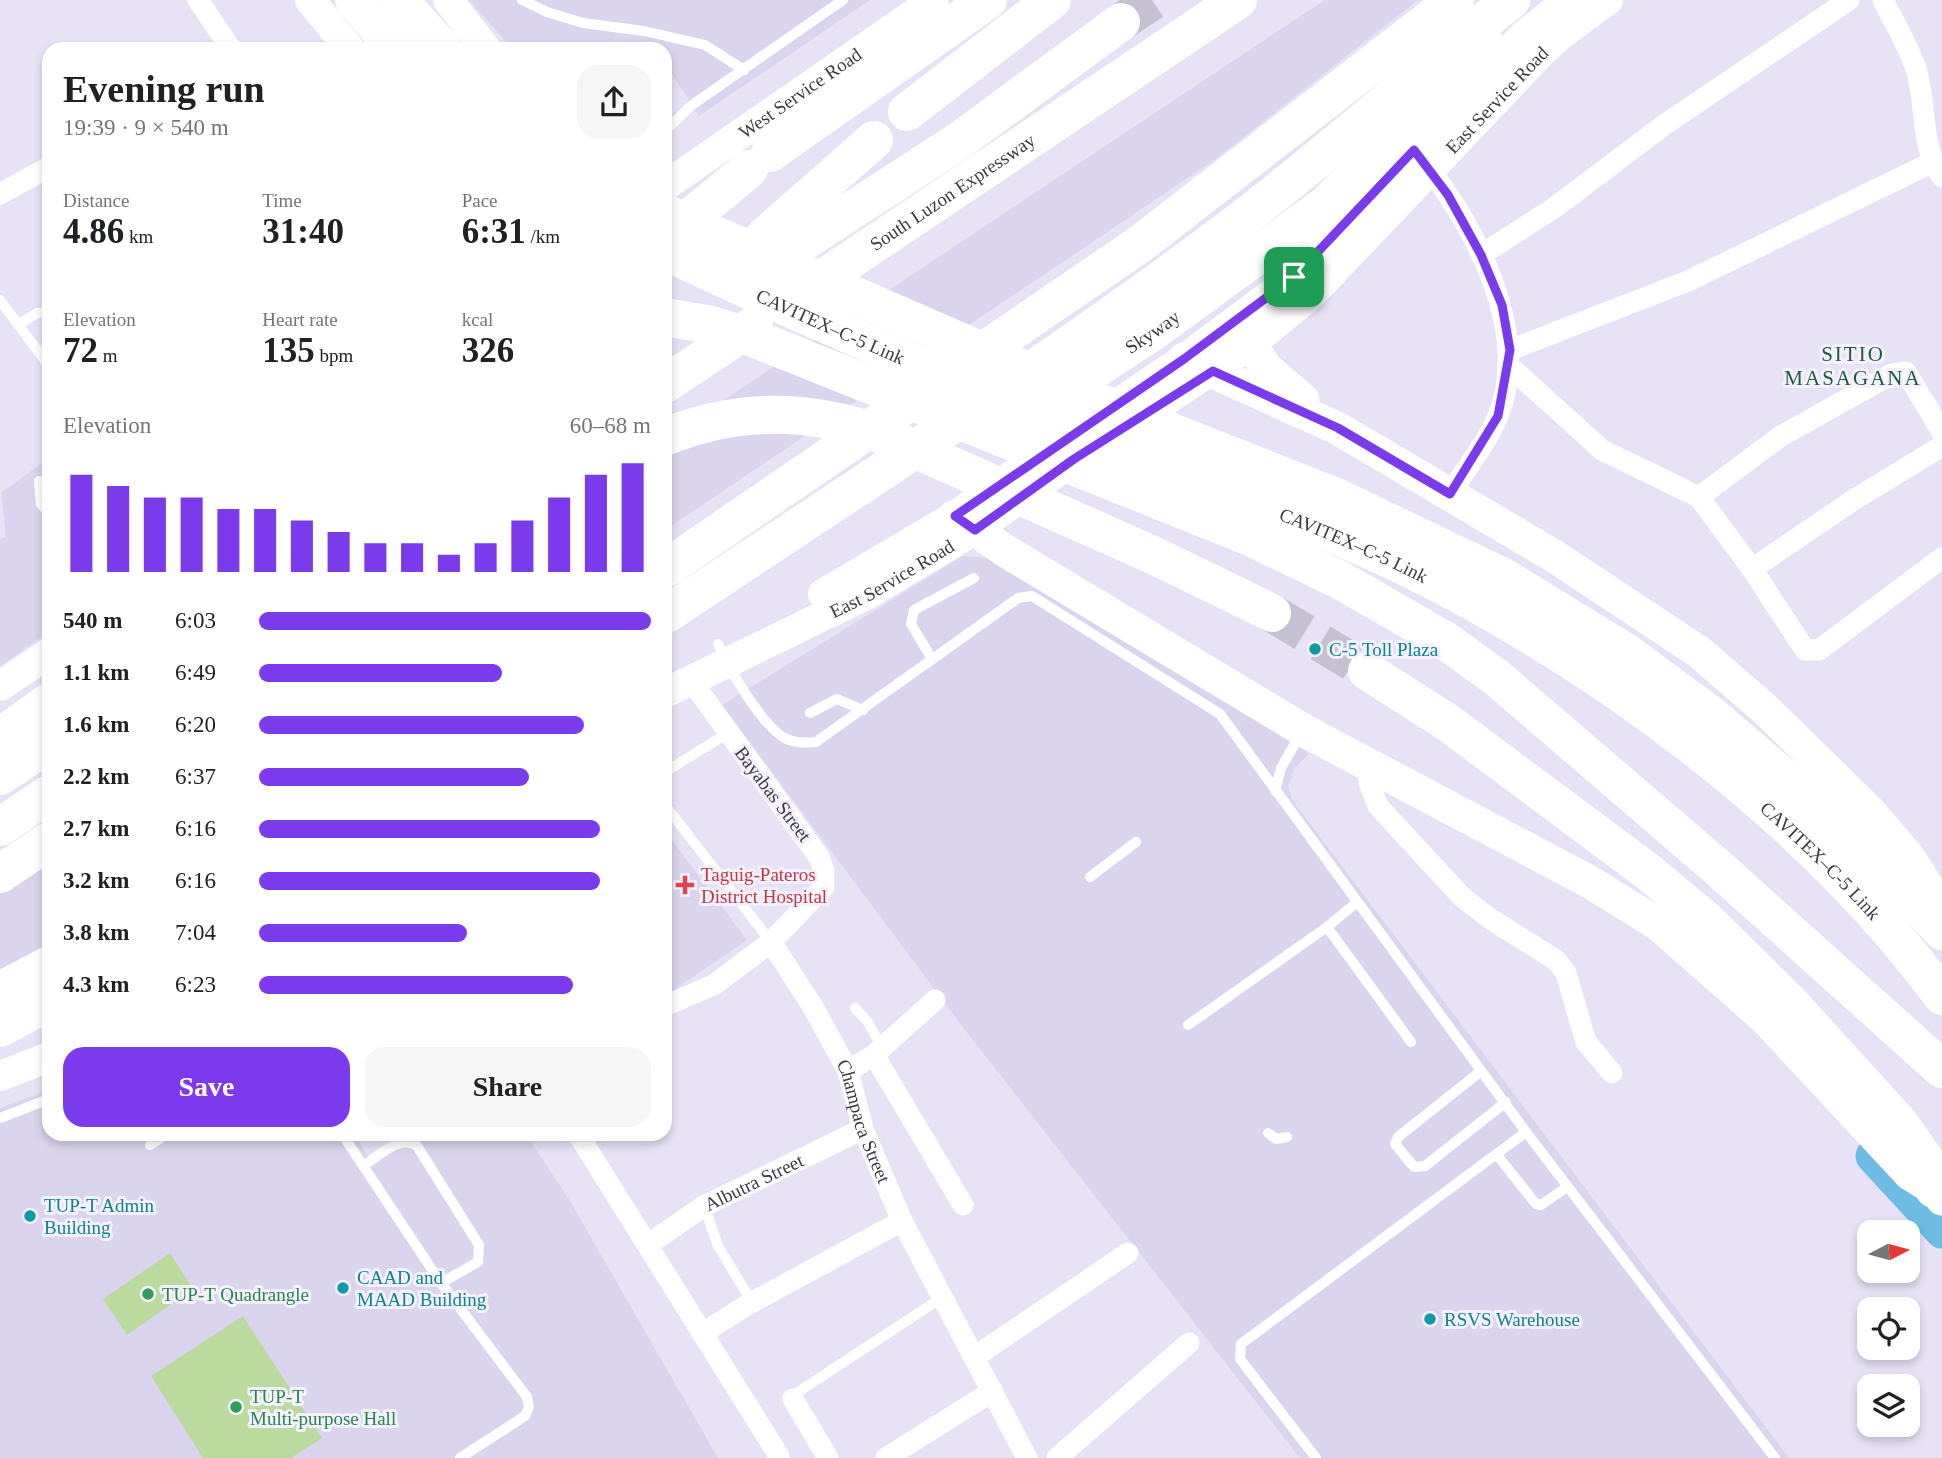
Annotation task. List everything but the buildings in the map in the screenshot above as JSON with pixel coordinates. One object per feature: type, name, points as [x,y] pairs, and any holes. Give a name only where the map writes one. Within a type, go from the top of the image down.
[{"type":"highway","points":[[354,0],[390,42]]},
{"type":"highway","points":[[399,0],[437,42]]},
{"type":"highway","points":[[672,233],[760,161],[988,0]]},
{"type":"highway","points":[[907,112],[1052,0]]},
{"type":"highway","name":"South Luzon Expressway","points":[[672,379],[1238,0]]},
{"type":"highway","points":[[672,564],[1140,244],[1455,0]]},
{"type":"highway","name":"Skyway","points":[[672,610],[919,447],[1136,298],[1310,165],[1426,66],[1511,0]]},
{"type":"highway","name":"Skyway","points":[[719,579],[784,557],[1089,376],[1158,328],[1327,204],[1484,48],[1523,0]]},
{"type":"highway","name":"South Luzon Expressway","points":[[672,328],[959,141],[1121,22]]},
{"type":"highway","name":"South Luzon Expressway","points":[[716,299],[765,236],[874,140]]},
{"type":"highway","name":"CAVITEX–C-5 Link","points":[[672,216],[1121,411],[1336,497],[1474,561],[1627,653],[1711,715],[1822,808],[1891,873],[1942,932]]},
{"type":"highway","name":"CAVITEX–C-5 Link","points":[[672,254],[1050,419],[1374,552],[1494,614],[1602,682],[1665,727],[1743,790],[1867,906],[1942,996]]},
{"type":"highway","points":[[672,318],[712,325],[753,338],[1248,536],[1312,565],[1468,656],[1707,858],[1942,1069]]},
{"type":"highway","points":[[672,434],[701,424],[750,415],[784,413],[826,418],[884,436],[1213,582],[1272,613]]},
{"type":"highway","points":[[1367,671],[1478,746],[1647,871],[1706,920],[1791,1004],[1901,1125],[1925,1160],[1938,1194]]},
{"type":"highway","points":[[0,737],[42,707]]},
{"type":"highway","points":[[0,776],[42,749]]},
{"type":"highway","points":[[0,827],[42,799]]},
{"type":"highway","points":[[0,874],[42,846]]},
{"type":"highway","points":[[0,991],[42,969]]},
{"type":"highway","points":[[0,1028],[42,1006]]},
{"type":"main road","points":[[310,0],[344,42]]},
{"type":"main road","points":[[448,0],[481,42]]},
{"type":"main road","name":"West Service Road","points":[[672,181],[934,0]]},
{"type":"main road","name":"East Service Road","points":[[1199,365],[1251,344],[1311,295],[1522,37],[1568,0]]},
{"type":"main road","name":"East Service Road","points":[[673,681],[722,653],[870,593],[965,523],[1074,459],[1199,365],[1558,37],[1608,0]]},
{"type":"main road","points":[[1251,344],[1265,367],[1338,428]]},
{"type":"main road","points":[[1199,365],[1338,428],[1554,556],[1699,652],[1766,710],[1870,811],[1910,859],[1942,911]]},
{"type":"main road","points":[[965,523],[1303,730],[1637,909],[1678,939],[1765,1018],[1910,1174],[1938,1194]]},
{"type":"main road","points":[[0,686],[42,658]]},
{"type":"main road","points":[[0,1076],[42,1060]]},
{"type":"main road","points":[[0,1097],[42,1082]]},
{"type":"street","points":[[198,0],[226,42]]},
{"type":"street","points":[[1481,255],[1554,208],[1664,125],[1849,0]]},
{"type":"street","points":[[1509,358],[1936,170],[1915,67],[1883,0]]},
{"type":"street","points":[[1422,160],[1448,195],[1481,255],[1502,305],[1509,358],[1498,416],[1450,494]]},
{"type":"street","points":[[0,194],[42,171]]},
{"type":"street","points":[[1509,358],[1602,450],[1699,497],[1752,569],[1805,650],[1819,650],[1942,558]]},
{"type":"street","points":[[1699,497],[1781,436],[1892,374],[1906,372],[1942,432]]},
{"type":"street","points":[[1752,569],[1852,501],[1942,446]]},
{"type":"street","name":"Bayabas Street","points":[[672,1003],[715,984],[771,942],[824,887],[824,872],[819,857],[728,733],[673,681]]},
{"type":"street","points":[[1369,766],[1369,783],[1378,806],[1462,897],[1492,920],[1556,960],[1566,972],[1586,1042],[1612,1073]]},
{"type":"street","name":"Champaca Street","points":[[771,942],[813,1007],[848,1071],[863,1129],[902,1222],[976,1356],[1027,1458]]},
{"type":"street","points":[[848,1071],[878,1051],[935,1000]]},
{"type":"street","points":[[878,1051],[963,1205]]},
{"type":"street","name":"Albutra Street","points":[[649,1244],[704,1206],[863,1129]]},
{"type":"street","points":[[583,1141],[779,1456]]},
{"type":"street","points":[[703,1333],[752,1302],[902,1222]]},
{"type":"street","points":[[976,1356],[1128,1252]]},
{"type":"street","points":[[1057,1458],[1189,1343]]},
{"type":"street","points":[[886,1458],[993,1391]]},
{"type":"street","points":[[793,1399],[828,1458]]},
{"type":"lane","points":[[522,0],[547,12],[583,23],[644,31],[705,45],[744,70]]},
{"type":"lane","points":[[672,124],[692,105],[843,0]]},
{"type":"lane","points":[[0,300],[42,357]]},
{"type":"lane","points":[[18,325],[42,313]]},
{"type":"lane","points":[[40,481],[42,505]]},
{"type":"lane","points":[[932,659],[911,624],[914,610],[974,578]]},
{"type":"lane","points":[[722,653],[766,720],[786,739],[816,742],[1026,595],[1032,596],[1220,714],[1356,903],[1567,1187],[1775,1458]]},
{"type":"lane","points":[[810,713],[837,699],[863,710]]},
{"type":"lane","points":[[1275,791],[1280,768],[1303,730]]},
{"type":"lane","points":[[672,768],[728,733]]},
{"type":"lane","name":"Champaca Street","points":[[672,814],[771,942]]},
{"type":"lane","points":[[1090,877],[1136,842]]},
{"type":"lane","points":[[1188,1025],[1327,927],[1356,903]]},
{"type":"lane","points":[[1327,927],[1411,1042]]},
{"type":"lane","points":[[855,1008],[868,1022],[878,1051]]},
{"type":"lane","points":[[1481,1071],[1398,1137],[1395,1144],[1414,1167],[1425,1166],[1506,1102]]},
{"type":"lane","points":[[0,1118],[42,1102]]},
{"type":"lane","points":[[1316,1458],[1240,1359],[1241,1343],[1526,1132]]},
{"type":"lane","points":[[1268,1133],[1276,1139],[1287,1137]]},
{"type":"lane","points":[[149,1145],[156,1141]]},
{"type":"lane","points":[[347,1141],[441,1283],[527,1397],[529,1407],[525,1416],[460,1458]]},
{"type":"lane","points":[[363,1166],[401,1141],[410,1141],[417,1146],[479,1245],[478,1262],[441,1283]]},
{"type":"lane","points":[[1497,1155],[1536,1204],[1541,1205],[1567,1187]]},
{"type":"lane","points":[[704,1206],[718,1246],[752,1302]]},
{"type":"lane","points":[[793,1399],[797,1392],[943,1297]]},
{"type":"shaded area","points":[[469,0],[870,0],[699,116],[672,74],[672,42],[507,42]]},
{"type":"shaded area","points":[[1325,0],[1418,0],[1217,158],[672,525],[672,434]]},
{"type":"shaded area","points":[[42,463],[42,637],[0,666],[0,539],[6,537],[1,493]]},
{"type":"shaded area","points":[[963,556],[998,559],[1236,703],[1309,754],[1295,768],[1288,786],[1292,800],[1789,1458],[1300,1458],[965,1030],[722,705]]},
{"type":"shaded area","name":"Taguig-Pateros District Hospital","points":[[672,840],[747,940],[672,991]]},
{"type":"shaded area","points":[[42,853],[42,950],[0,977],[0,880]]},
{"type":"shaded area","points":[[42,1093],[42,1141],[358,1141],[369,1158],[397,1141],[531,1141],[570,1201],[718,1458],[0,1458],[0,1108]]},
{"type":"green space","name":"TUP-T Quadrangle","points":[[170,1253],[193,1289],[127,1335],[103,1299]]},
{"type":"green space","name":"TUP-T Multi-purpose Hall","points":[[243,1316],[322,1438],[291,1458],[203,1458],[151,1376]]},
{"type":"waterway","points":[[1873,1156],[1942,1231]]},
{"type":"tunnel","points":[[1121,22],[1154,0]]},
{"type":"tunnel","points":[[1272,613],[1367,671]]},
{"type":"place","name":"C-5 Toll Plaza","points":[[1315,649]]},
{"type":"place","name":"Taguig-Pateros District Hospital","points":[[685,885]]},
{"type":"place","name":"TUP-T Admin Building","points":[[30,1216]]},
{"type":"place","name":"CAAD and MAAD Building","points":[[343,1288]]},
{"type":"place","name":"TUP-T Quadrangle","points":[[148,1294]]},
{"type":"place","name":"RSVS Warehouse","points":[[1430,1319]]},
{"type":"place","name":"TUP-T Multi-purpose Hall","points":[[236,1407]]},
{"type":"district","name":"SITIO MASAGANA","points":[[1853,366]]},
{"type":"route","points":[[1414,150],[1448,195],[1481,255],[1502,305],[1510,350],[1498,416],[1450,494],[1338,428],[1213,371],[1074,459],[975,530],[955,516],[1231,326],[1294,277],[1344,228],[1414,150]]}]
